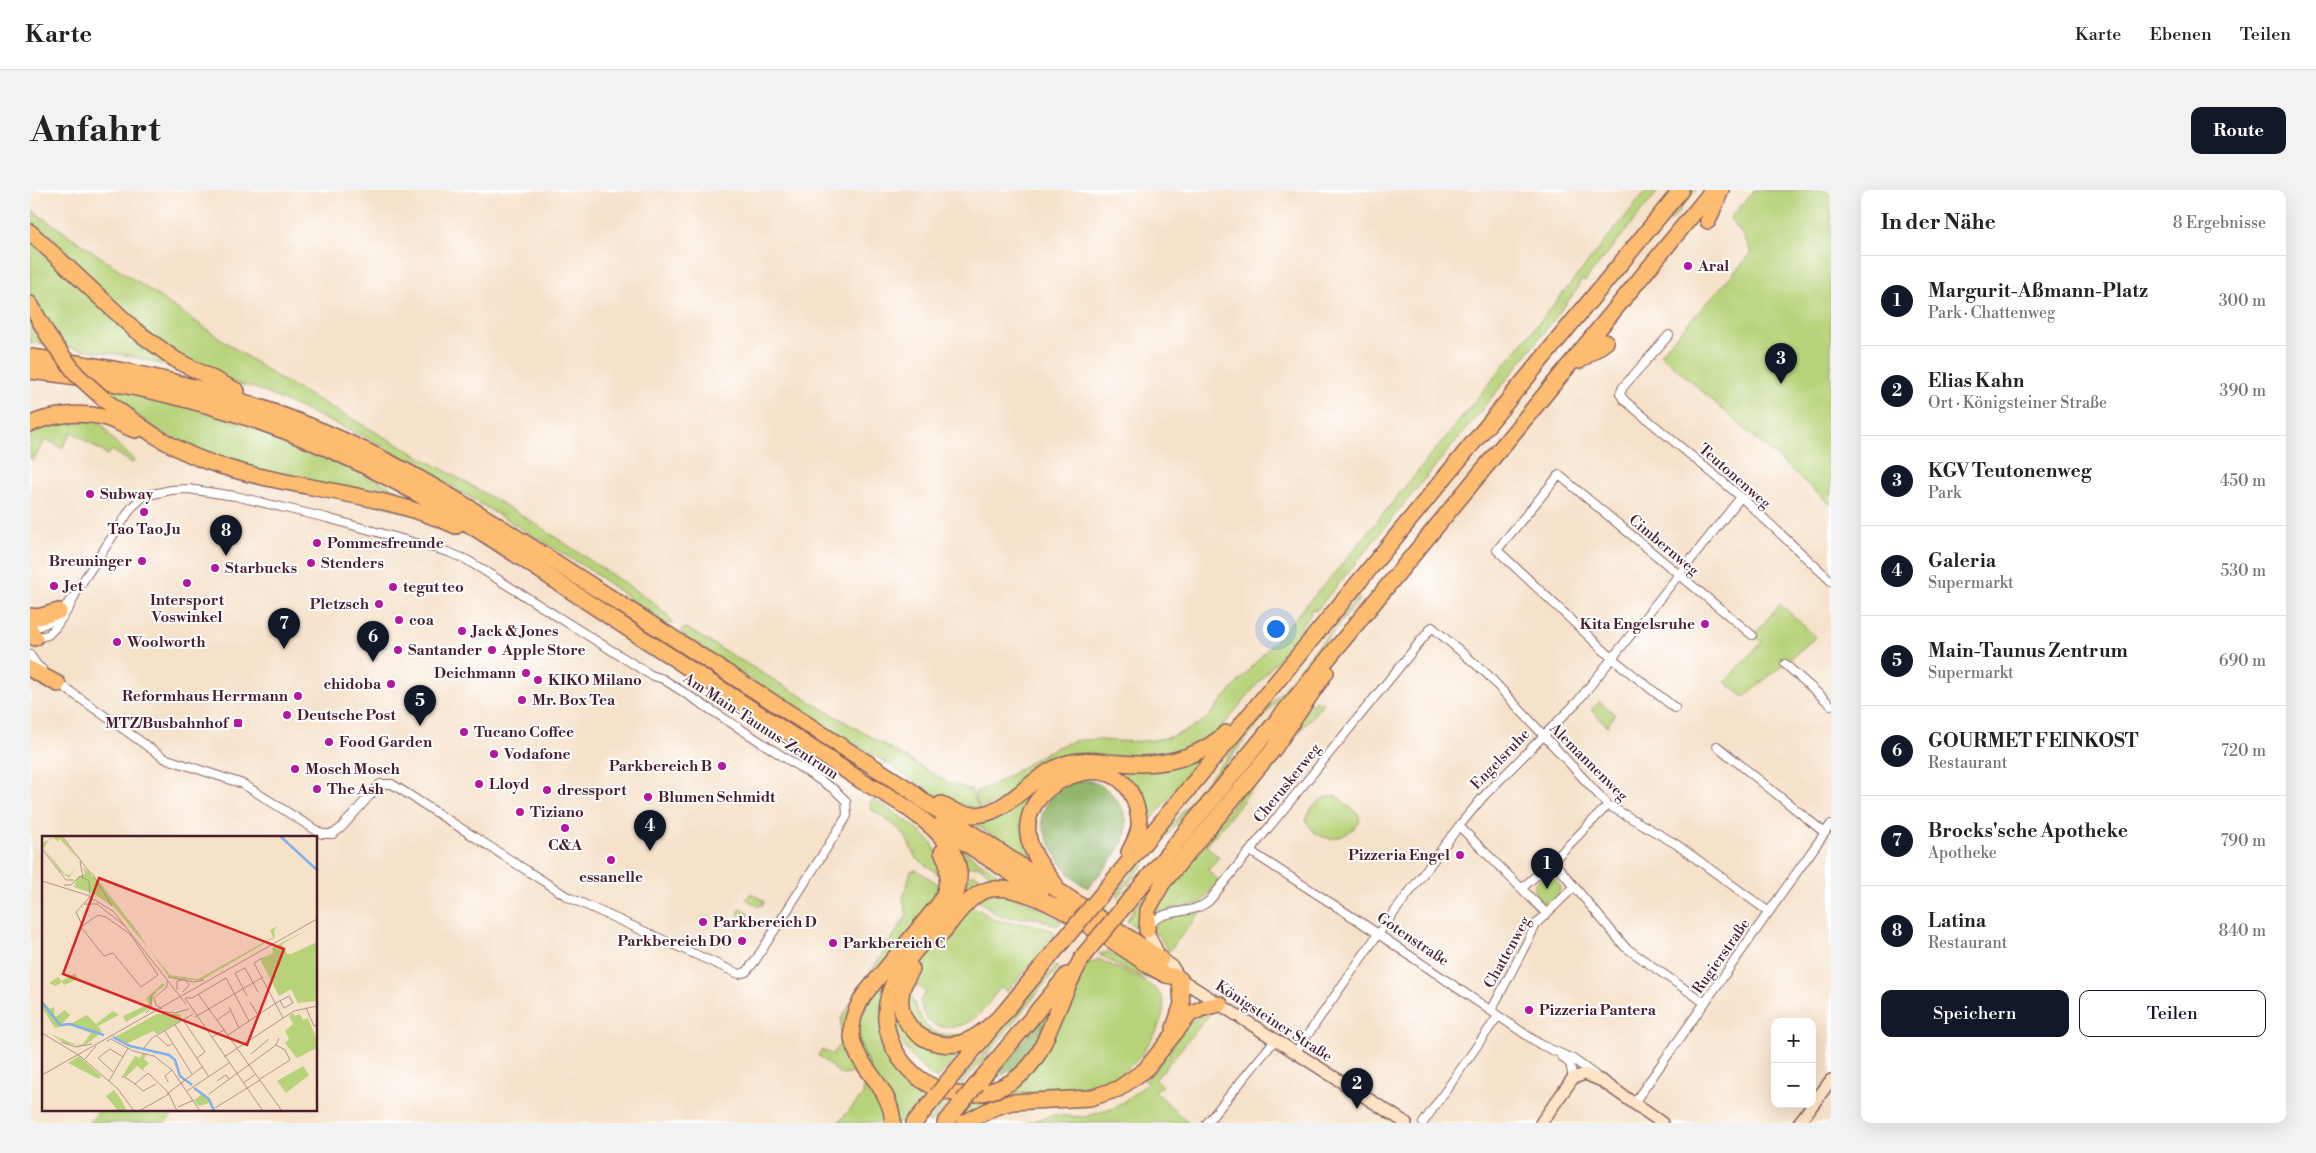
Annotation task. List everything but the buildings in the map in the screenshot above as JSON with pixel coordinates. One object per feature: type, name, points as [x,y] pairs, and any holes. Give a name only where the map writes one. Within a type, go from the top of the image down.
[{"type":"highway","points":[[1667,207],[1672,190]]},
{"type":"highway","points":[[914,1123],[1681,190]]},
{"type":"highway","points":[[945,1123],[1714,190]]},
{"type":"highway","points":[[1708,221],[1721,190]]},
{"type":"highway","points":[[30,232],[135,330],[176,360],[299,421],[366,451],[463,504],[910,790],[925,802],[1161,958]]},
{"type":"highway","points":[[30,304],[50,339],[77,375],[106,401],[151,435]]},
{"type":"highway","points":[[1563,372],[1606,342]]},
{"type":"highway","points":[[30,356],[146,374],[234,398],[299,421]]},
{"type":"highway","points":[[30,371],[98,380],[192,400],[265,423],[336,452],[398,483],[504,546],[864,782],[943,829],[1057,904],[1066,912]]},
{"type":"highway","points":[[30,424],[63,415],[98,416],[151,435],[218,465],[415,510],[448,522],[487,541],[504,546]]},
{"type":"highway","points":[[30,616],[38,618],[59,611]]},
{"type":"highway","points":[[1147,930],[1148,910],[1162,884],[1273,750],[1319,684],[1360,618]]},
{"type":"highway","points":[[30,669],[58,684]]},
{"type":"highway","points":[[910,790],[929,797],[958,812],[985,814],[1003,807],[1045,773],[1068,763],[1092,760],[1152,765],[1196,753],[1219,739],[1257,705]]},
{"type":"highway","points":[[1061,891],[1034,854],[1028,834],[1028,824],[1031,811],[1046,791],[1065,777],[1086,771],[1109,774],[1131,792],[1138,808],[1139,827],[1136,837],[1126,858],[1107,888]]},
{"type":"highway","points":[[864,782],[876,796],[915,822],[929,835],[943,853],[948,869],[947,885],[939,904],[864,995],[856,1007],[852,1021],[851,1032],[857,1055],[884,1093],[890,1107],[893,1123]]},
{"type":"highway","points":[[903,806],[934,830],[949,846],[956,858],[959,872],[956,893],[951,905],[909,957],[895,979],[888,996],[886,1014],[888,1034],[896,1052],[912,1073],[932,1086],[960,1095],[982,1093],[1010,1082],[1025,1071],[1036,1057],[1083,956]]},
{"type":"highway","points":[[1005,1012],[984,1031],[966,1041],[951,1045],[936,1044],[920,1037],[910,1026],[901,1004],[902,990],[908,976],[920,959],[968,903],[984,891],[996,888],[1009,888],[1066,912],[1151,967],[1179,978],[1182,1004],[1169,1041]]},
{"type":"highway","points":[[964,1123],[993,1108],[1012,1102],[1082,1099],[1108,1093],[1126,1084],[1145,1070],[1180,1026],[1194,1012],[1220,1004]]},
{"type":"main road","name":"Königsteiner Straße","points":[[1147,930],[1161,958],[1172,966],[1179,978],[1406,1123]]},
{"type":"main road","points":[[1541,1123],[1573,1078],[1585,1074],[1602,1081]]},
{"type":"main road","points":[[1799,1123],[1831,1080]]},
{"type":"main road","name":"Gotenstraße","points":[[1602,1081],[1662,1123]]},
{"type":"street","name":"Teutonenweg","points":[[1670,335],[1623,387],[1620,394],[1624,400],[1741,497],[1831,581]]},
{"type":"street","name":"Cimbernweg","points":[[1613,659],[1497,550],[1559,476],[1752,635]]},
{"type":"street","name":"Am Main-Taunus-Zentrum","points":[[30,655],[37,665],[52,676],[58,684],[164,758],[243,784],[322,834],[334,834],[341,828],[380,784],[392,784],[568,897],[739,974],[746,972],[755,961],[845,822],[847,814],[846,801],[835,790],[663,679],[651,675],[468,560],[448,552],[327,518],[235,496],[188,489],[144,496],[132,507],[72,599],[51,621],[31,633]]},
{"type":"street","name":"Engelsruhe","points":[[1295,1053],[1378,934],[1482,797],[1578,700],[1613,659],[1741,497]]},
{"type":"street","name":"Am Main-Taunus-Zentrum","points":[[31,633],[46,636],[53,631],[69,608],[72,599]]},
{"type":"street","name":"Cheruskerweg","points":[[1147,930],[1150,924],[1161,916],[1189,910],[1205,904],[1432,627]]},
{"type":"street","name":"Alemannenweg","points":[[1432,627],[1486,673],[1608,805],[1676,844],[1769,912]]},
{"type":"street","points":[[1613,659],[1675,708]]},
{"type":"street","points":[[1785,664],[1831,705]]},
{"type":"street","points":[[1717,746],[1825,833]]},
{"type":"street","points":[[1522,888],[1553,861],[1608,805]]},
{"type":"street","name":"Rugierstraße","points":[[1634,1103],[1831,824]]},
{"type":"street","points":[[1459,826],[1546,913]]},
{"type":"street","name":"Gotenstraße","points":[[1250,851],[1378,934],[1498,1016],[1558,1053],[1570,1064],[1573,1078]]},
{"type":"street","points":[[1553,861],[1573,888],[1625,947],[1705,1003]]},
{"type":"street","name":"Chattenweg","points":[[1491,1011],[1537,923],[1573,888]]},
{"type":"street","points":[[1423,1123],[1498,1016]]},
{"type":"street","points":[[1207,1123],[1275,1040]]},
{"type":"street","name":"Gotenstraße","points":[[1558,1053],[1573,1058],[1602,1081]]},
{"type":"green space","points":[[1647,190],[1659,190],[1585,281],[1582,279],[1578,285],[1579,287],[1516,368],[1316,611],[1312,609],[1311,614],[1299,629],[1301,631],[1217,733],[1198,746],[1159,758],[1110,756],[982,808],[977,803],[975,792],[1000,781],[1046,752],[1071,742],[1082,740],[1153,740],[1186,731],[1207,718],[1344,562]]},
{"type":"green space","points":[[1692,190],[1696,190],[1671,221],[1668,219]]},
{"type":"green space","points":[[1754,190],[1831,190],[1831,505],[1660,354],[1752,253],[1745,238],[1730,219]]},
{"type":"green space","points":[[30,209],[280,379],[462,480],[531,521],[654,603],[668,616],[673,624],[664,623],[590,570],[370,439],[255,388],[130,356],[30,342]]},
{"type":"green space","points":[[101,386],[185,403],[328,454],[471,530],[241,468],[170,438],[119,403]]},
{"type":"green space","points":[[80,419],[102,424],[112,439],[135,461],[132,463],[112,450],[108,455],[72,432],[62,448],[46,439],[33,460],[30,458],[30,430]]},
{"type":"green space","points":[[1356,599],[1360,599],[1335,629],[1333,627]]},
{"type":"green space","points":[[1780,604],[1816,637],[1744,697],[1725,682],[1762,642],[1754,635]]},
{"type":"green space","points":[[686,628],[947,782],[971,790],[980,810],[943,801],[879,758],[762,687],[682,635],[681,630]]},
{"type":"green space","points":[[1332,629],[1334,631],[1118,896],[1115,894]]},
{"type":"green space","points":[[726,682],[873,775],[872,778]]},
{"type":"green space","points":[[1315,700],[1323,703],[1206,846],[1219,857],[1208,870],[1219,881],[1201,903],[1167,910],[1150,919],[1152,907]]},
{"type":"green space","points":[[1599,702],[1615,714],[1607,726],[1591,710]]},
{"type":"green space","points":[[1205,752],[1206,754],[1143,829],[1141,808],[1134,792],[1124,779],[1111,771],[1096,767],[1079,768],[1062,774],[1045,785],[1031,801],[1023,815],[1022,830],[1033,860],[968,820],[991,818],[1004,813],[1045,779],[1064,769],[1084,765],[1151,768],[1184,761]]},
{"type":"green space","points":[[1084,780],[1098,784],[1113,795],[1124,812],[1127,824],[1121,846],[1088,888],[1075,880],[1064,868],[1048,840],[1042,822],[1044,810],[1060,789],[1067,784]]},
{"type":"green space","points":[[1335,795],[1358,814],[1360,821],[1354,828],[1339,837],[1324,837],[1317,834],[1306,820],[1317,803]]},
{"type":"green space","points":[[873,799],[908,822],[932,844],[939,857],[944,878],[916,858],[905,836],[898,828],[871,809],[870,803]]},
{"type":"green space","points":[[957,846],[1011,883],[991,884],[988,874],[978,866],[964,869]]},
{"type":"green space","points":[[916,870],[943,887],[849,1014],[882,1098],[887,1123],[838,1123],[863,1095],[864,1084],[854,1073],[840,1074],[818,1055],[822,1049],[832,1055],[841,1042],[841,1019],[907,915],[903,898],[911,871]]},
{"type":"green space","points":[[974,874],[981,878],[983,885],[969,896],[963,891],[964,885],[967,879]]},
{"type":"green space","points":[[1547,877],[1556,881],[1560,890],[1556,899],[1547,903],[1538,899],[1534,890],[1538,881]]},
{"type":"green space","points":[[1154,887],[1142,930],[1136,928],[1127,921],[1134,908]]},
{"type":"green space","points":[[997,891],[1041,908],[1061,921],[1057,926],[1038,918],[1001,917],[977,899]]},
{"type":"green space","points":[[751,893],[764,901],[763,905],[758,906],[746,899]]},
{"type":"green space","points":[[971,905],[995,920],[1026,923],[1053,931],[1055,935],[1048,940],[1049,942],[1042,951],[1039,949],[1037,951],[1040,954],[1007,992],[1001,987],[981,1012],[962,1025],[950,1027],[937,1026],[927,1019],[920,1001],[926,993],[918,985],[910,994],[920,1016],[929,1029],[943,1034],[968,1034],[961,1039],[925,1036],[905,1008],[913,973]]},
{"type":"green space","points":[[1205,907],[1168,952],[1160,936],[1152,932],[1154,925],[1159,920]]},
{"type":"green space","points":[[741,908],[753,916],[750,922],[747,922],[738,914]]},
{"type":"green space","points":[[1108,952],[1143,969],[1160,980],[1143,977],[1099,954]]},
{"type":"green space","points":[[902,959],[884,1037],[926,1088],[926,1092],[903,1123],[897,1123],[859,1047],[859,1013]]},
{"type":"green space","points":[[1098,959],[1146,982],[1158,992],[1163,1000],[1163,1012],[1158,1029],[1133,1064],[1122,1073],[1096,1084],[1083,1087],[1037,1090],[1037,1092],[1020,1094],[966,1115],[963,1113],[974,1099],[1008,1089],[1090,961],[1093,963]]},
{"type":"green space","points":[[910,965],[904,1024],[966,1045],[937,1079],[919,1065],[904,1047],[892,1016],[893,999]]},
{"type":"green space","points":[[1055,966],[1058,968],[963,1084],[959,1083]]},
{"type":"green space","points":[[1050,1006],[1038,1046],[1041,1021],[1001,1070],[999,1068]]},
{"type":"green space","points":[[1204,1013],[1209,1015],[1155,1080],[1162,1086],[1155,1091],[1188,1123],[1027,1123],[1054,1115],[1084,1117],[1115,1108],[1147,1084],[1145,1081],[1150,1078],[1149,1076],[1165,1057],[1169,1058],[1170,1055],[1168,1053],[1185,1025]]},
{"type":"green space","points":[[1041,1021],[1042,1035],[1035,1049],[1014,1072],[1012,1069],[1004,1074],[1001,1070]]},
{"type":"green space","points":[[1001,1070],[1004,1074],[993,1080]]},
{"type":"green space","points":[[947,1099],[951,1100],[931,1123],[927,1123]]},
{"type":"green space","points":[[100,1110],[170,1110],[174,1113],[165,1123],[89,1123]]},
{"type":"place","name":"Aral","points":[[1688,266]]},
{"type":"place","name":"KGV Teutonenweg","points":[[1781,384]]},
{"type":"place","name":"Subway","points":[[90,494]]},
{"type":"place","name":"Tao Tao Ju","points":[[144,512]]},
{"type":"place","name":"Pommesfreunde","points":[[317,543]]},
{"type":"place","name":"Latina","points":[[226,556]]},
{"type":"place","name":"Breuninger","points":[[142,561]]},
{"type":"place","name":"Stenders","points":[[311,563]]},
{"type":"place","name":"Starbucks","points":[[215,568]]},
{"type":"place","name":"Intersport Voswinkel","points":[[187,583]]},
{"type":"place","name":"Jet","points":[[54,586]]},
{"type":"place","name":"tegut teo","points":[[393,587]]},
{"type":"place","name":"Pletzsch","points":[[379,604]]},
{"type":"place","name":"coa","points":[[399,620]]},
{"type":"place","name":"Kita Engelsruhe","points":[[1705,624]]},
{"type":"place","name":"Jack & Jones","points":[[462,631]]},
{"type":"place","name":"Woolworth","points":[[117,642]]},
{"type":"place","name":"Brocks'sche Apotheke","points":[[284,649]]},
{"type":"place","name":"Santander","points":[[398,650]]},
{"type":"place","name":"Apple Store","points":[[492,650]]},
{"type":"place","name":"GOURMET FEINKOST","points":[[373,662]]},
{"type":"place","name":"Deichmann","points":[[526,673]]},
{"type":"place","name":"KIKO Milano","points":[[538,680]]},
{"type":"place","name":"chidoba","points":[[391,684]]},
{"type":"place","name":"Reformhaus Herrmann","points":[[298,696]]},
{"type":"place","name":"Mr. Box Tea","points":[[522,700]]},
{"type":"place","name":"Deutsche Post","points":[[287,715]]},
{"type":"place","name":"MTZ/Busbahnhof","points":[[238,723]]},
{"type":"place","name":"Main-Taunus Zentrum","points":[[420,726]]},
{"type":"place","name":"Tucano Coffee","points":[[464,732]]},
{"type":"place","name":"Food Garden","points":[[329,742]]},
{"type":"place","name":"Vodafone","points":[[494,754]]},
{"type":"place","name":"Parkbereich B","points":[[722,766]]},
{"type":"place","name":"Mosch Mosch","points":[[295,769]]},
{"type":"place","name":"Lloyd","points":[[479,784]]},
{"type":"place","name":"The Ash","points":[[317,789]]},
{"type":"place","name":"dressport","points":[[547,790]]},
{"type":"place","name":"Blumen Schmidt","points":[[648,797]]},
{"type":"place","name":"Tiziano","points":[[520,812]]},
{"type":"place","name":"C&A","points":[[565,828]]},
{"type":"place","name":"Galeria","points":[[650,851]]},
{"type":"place","name":"Pizzeria Engel","points":[[1460,855]]},
{"type":"place","name":"essanelle","points":[[611,860]]},
{"type":"place","name":"Margurit-Aßmann-Platz","points":[[1547,889]]},
{"type":"place","name":"Parkbereich D","points":[[703,922]]},
{"type":"place","name":"Parkbereich D0","points":[[742,941]]},
{"type":"place","name":"Parkbereich C","points":[[833,943]]},
{"type":"place","name":"Pizzeria Pantera","points":[[1529,1010]]},
{"type":"place","name":"Elias Kahn","points":[[1357,1109]]}]
